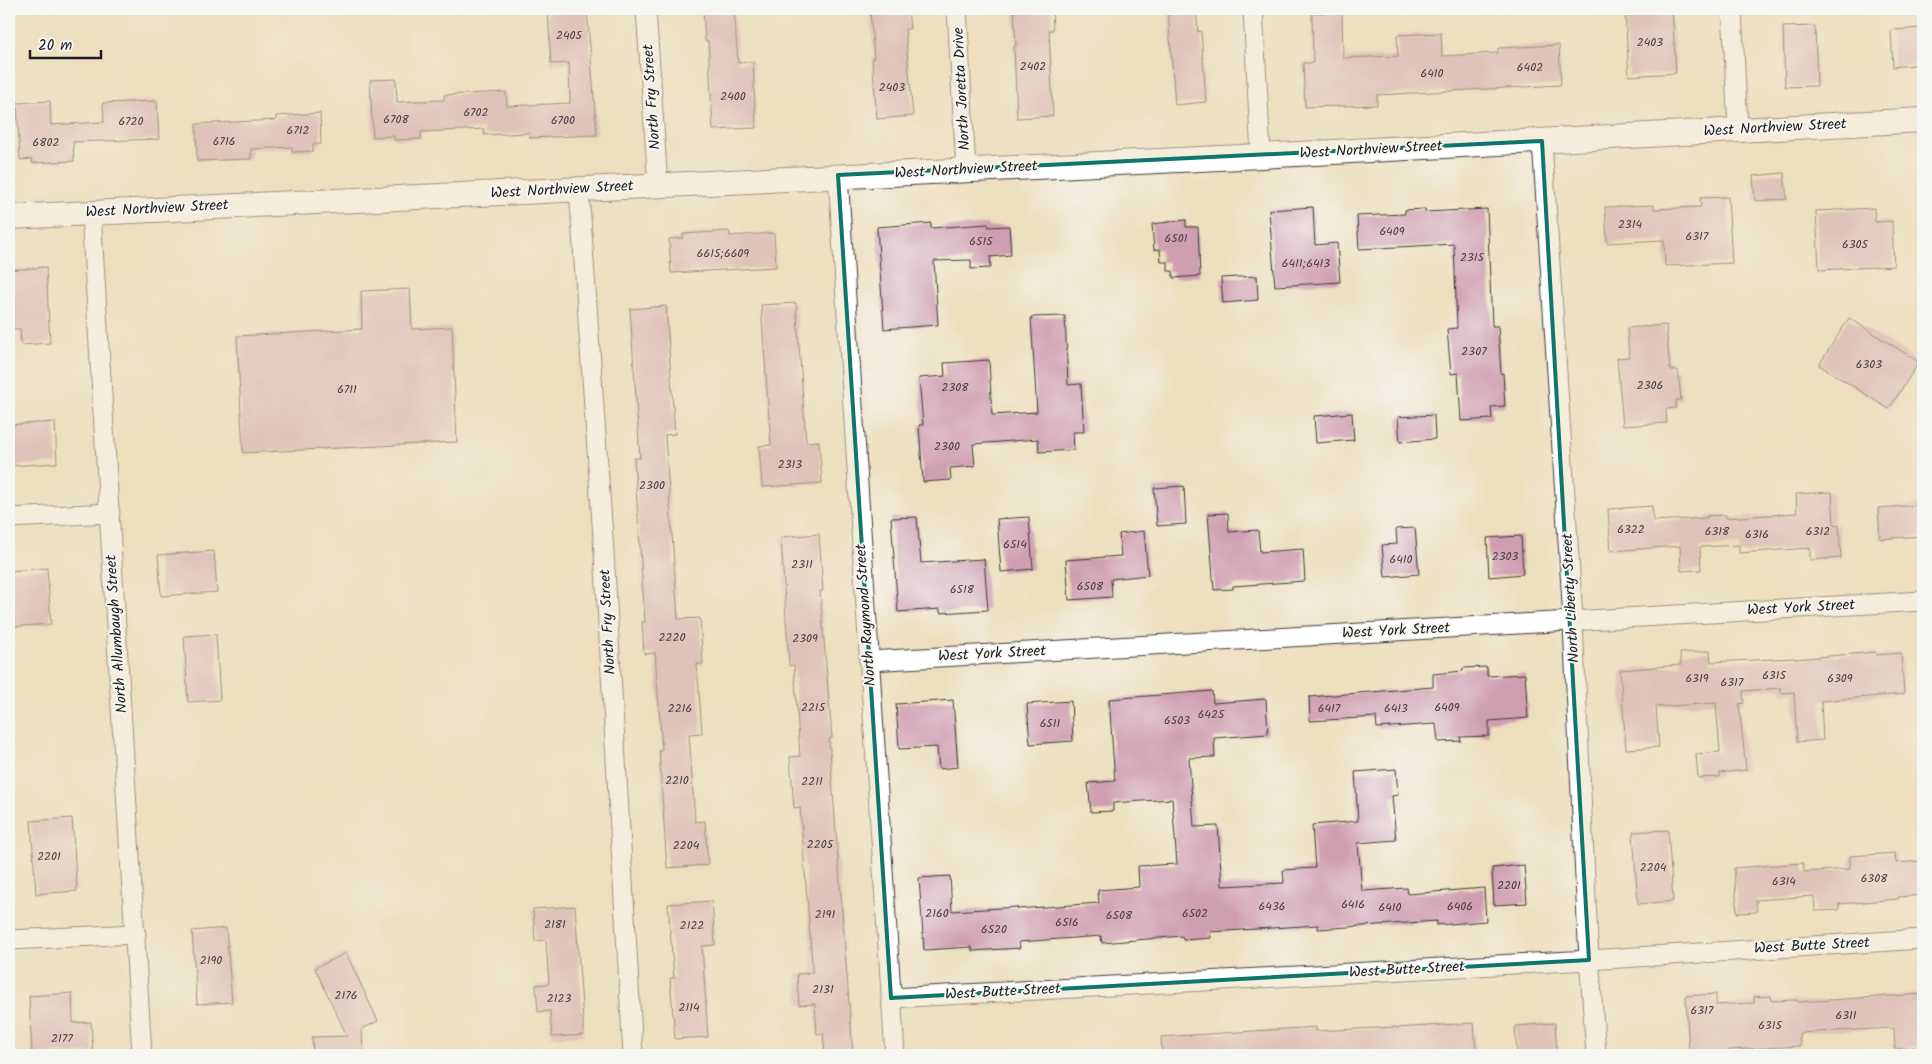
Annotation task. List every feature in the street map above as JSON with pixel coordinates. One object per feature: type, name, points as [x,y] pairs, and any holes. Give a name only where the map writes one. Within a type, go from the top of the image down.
[{"type":"street","name":"North Fry Street","points":[[646,9],[658,186]]},
{"type":"street","name":"North Joretta Drive","points":[[958,9],[966,170]]},
{"type":"street","points":[[1253,9],[1261,156]]},
{"type":"street","points":[[1732,9],[1738,130]]},
{"type":"street","name":"West Northview Street","points":[[9,217],[658,186],[838,175],[1261,156],[1923,120]]},
{"type":"street","name":"North Liberty Street","points":[[1542,141],[1573,621],[1589,960],[1596,1055]]},
{"type":"street","name":"North Raymond Street","points":[[838,175],[895,1055]]},
{"type":"street","name":"North Fry Street","points":[[579,189],[605,562],[633,1055]]},
{"type":"street","name":"North Allumbaugh Street","points":[[91,212],[142,1055]]},
{"type":"street","points":[[9,518],[110,513]]},
{"type":"street","name":"West York Street","points":[[870,661],[1923,601]]},
{"type":"street","points":[[9,940],[136,934]]},
{"type":"street","name":"West Butte Street","points":[[891,998],[1589,960],[1923,939]]},
{"type":"highlighted area","points":[[1542,141],[1589,960],[891,998],[838,175]]},
{"type":"building","points":[[548,9],[587,9],[597,135],[530,138],[530,133],[484,135],[484,129],[421,132],[421,139],[394,140],[394,136],[373,137],[370,80],[396,79],[397,102],[444,100],[444,95],[506,92],[507,106],[570,103],[569,63],[551,64]]},
{"type":"building","points":[[703,9],[734,9],[738,63],[753,62],[756,128],[713,130],[708,41],[705,41]]},
{"type":"building","points":[[870,9],[908,9],[910,29],[905,29],[913,116],[877,119]]},
{"type":"building","points":[[1014,9],[1052,9],[1053,30],[1049,30],[1053,116],[1017,118]]},
{"type":"building","points":[[1168,9],[1196,9],[1198,32],[1201,31],[1206,102],[1175,105]]},
{"type":"building","points":[[1672,9],[1676,73],[1629,76],[1625,11]]},
{"type":"building","points":[[1342,12],[1343,58],[1398,56],[1397,35],[1441,33],[1442,56],[1498,53],[1498,48],[1559,45],[1561,85],[1377,95],[1377,105],[1305,107],[1303,63],[1313,63],[1312,13]]},
{"type":"building","points":[[1815,26],[1817,86],[1785,87],[1783,27]]},
{"type":"building","points":[[1923,28],[1923,64],[1893,67],[1891,30]]},
{"type":"building","points":[[50,101],[51,125],[104,122],[103,103],[157,101],[159,139],[73,142],[74,161],[32,163],[32,159],[20,160],[17,103]]},
{"type":"building","points":[[320,113],[321,144],[313,144],[313,151],[292,152],[292,147],[251,149],[251,159],[197,161],[196,124],[276,120],[276,116]]},
{"type":"building","points":[[1784,173],[1787,199],[1755,201],[1753,176]]},
{"type":"building","points":[[1728,197],[1732,263],[1665,266],[1664,240],[1607,243],[1605,207],[1654,205],[1654,209],[1701,207],[1700,198]]},
{"type":"building","points":[[1313,207],[1315,245],[1337,243],[1340,282],[1275,286],[1269,210]]},
{"type":"building","points":[[1874,208],[1875,222],[1892,221],[1894,266],[1819,270],[1816,211]]},
{"type":"building","points":[[1425,209],[1425,212],[1487,209],[1492,326],[1498,326],[1505,406],[1491,407],[1492,419],[1461,421],[1458,373],[1451,374],[1447,329],[1457,328],[1454,244],[1359,249],[1357,216],[1405,214],[1405,210]]},
{"type":"building","points":[[1186,220],[1186,227],[1198,227],[1200,276],[1173,278],[1173,271],[1168,271],[1168,262],[1161,262],[1160,249],[1154,250],[1152,224]]},
{"type":"building","points":[[931,223],[931,228],[988,224],[989,227],[1009,226],[1011,255],[990,257],[991,268],[971,269],[971,260],[934,261],[938,325],[884,329],[877,227]]},
{"type":"building","points":[[729,231],[730,236],[774,233],[776,267],[671,273],[669,239],[683,238],[683,234]]},
{"type":"building","points":[[46,267],[50,343],[21,345],[20,329],[13,329],[9,270]]},
{"type":"building","points":[[1257,276],[1258,300],[1223,303],[1221,278]]},
{"type":"building","points":[[410,289],[412,329],[452,327],[457,442],[243,453],[237,336],[362,329],[361,291]]},
{"type":"building","points":[[796,303],[806,442],[819,441],[822,483],[762,487],[759,446],[771,445],[761,305]]},
{"type":"building","points":[[666,306],[675,434],[665,435],[678,619],[700,618],[703,664],[697,664],[702,733],[689,734],[695,822],[705,821],[708,865],[667,868],[659,750],[662,749],[655,653],[644,654],[642,622],[645,622],[634,458],[640,458],[630,309]]},
{"type":"building","points":[[1065,316],[1068,385],[1081,384],[1084,432],[1073,432],[1074,450],[1039,452],[1038,439],[973,444],[975,466],[950,468],[951,480],[923,482],[919,425],[923,425],[919,378],[945,376],[944,363],[989,360],[992,415],[1037,412],[1031,317]]},
{"type":"building","points":[[1849,318],[1919,362],[1889,409],[1819,365]]},
{"type":"building","points":[[1666,325],[1670,370],[1678,370],[1681,400],[1676,400],[1676,408],[1666,409],[1667,423],[1623,426],[1617,358],[1629,357],[1627,328]]},
{"type":"building","points":[[1352,413],[1354,440],[1316,443],[1314,416]]},
{"type":"building","points":[[1434,415],[1435,439],[1400,442],[1398,417]]},
{"type":"building","points":[[55,422],[57,463],[9,466],[9,425]]},
{"type":"building","points":[[1184,486],[1186,524],[1157,526],[1154,488]]},
{"type":"building","points":[[1832,492],[1834,526],[1839,525],[1841,558],[1810,560],[1810,548],[1739,553],[1739,545],[1700,547],[1701,570],[1681,571],[1680,546],[1611,551],[1608,509],[1652,506],[1653,521],[1707,518],[1707,516],[1726,515],[1726,518],[1797,513],[1796,494]]},
{"type":"building","points":[[1920,505],[1922,536],[1880,539],[1878,508]]},
{"type":"building","points":[[1228,513],[1229,532],[1258,530],[1260,552],[1303,549],[1305,581],[1233,586],[1233,589],[1214,590],[1208,514]]},
{"type":"building","points":[[917,517],[921,563],[984,559],[988,610],[940,613],[940,609],[898,612],[891,518]]},
{"type":"building","points":[[1029,517],[1033,569],[1001,572],[997,519]]},
{"type":"building","points":[[1415,528],[1419,574],[1385,577],[1382,545],[1397,544],[1396,529]]},
{"type":"building","points":[[1144,531],[1148,575],[1111,579],[1112,597],[1069,600],[1066,560],[1121,556],[1119,534]]},
{"type":"building","points":[[819,534],[823,591],[820,591],[832,738],[829,739],[853,1055],[825,1055],[823,1033],[817,1034],[815,1004],[799,1005],[797,974],[812,973],[812,963],[800,807],[794,808],[790,757],[800,756],[794,665],[789,666],[781,537]]},
{"type":"building","points":[[1521,536],[1523,574],[1489,577],[1487,538]]},
{"type":"building","points":[[214,551],[217,592],[161,596],[158,555]]},
{"type":"building","points":[[47,568],[51,624],[9,627],[9,571]]},
{"type":"building","points":[[216,634],[220,700],[188,702],[184,636]]},
{"type":"building","points":[[1710,651],[1711,662],[1795,659],[1875,652],[1876,655],[1901,653],[1904,694],[1821,701],[1823,740],[1797,742],[1794,692],[1781,693],[1781,688],[1743,691],[1744,703],[1739,704],[1746,770],[1720,773],[1720,777],[1698,778],[1696,754],[1720,752],[1716,703],[1656,707],[1659,747],[1626,749],[1620,670],[1681,665],[1680,653]]},
{"type":"building","points":[[1487,667],[1487,676],[1525,674],[1528,718],[1489,721],[1489,736],[1460,737],[1461,741],[1438,742],[1436,724],[1377,728],[1376,717],[1310,721],[1309,697],[1433,687],[1433,674],[1463,671],[1463,668]]},
{"type":"building","points":[[1212,691],[1213,703],[1266,699],[1268,734],[1214,738],[1215,757],[1189,758],[1194,827],[1218,826],[1222,886],[1284,883],[1283,870],[1315,868],[1312,825],[1358,821],[1355,772],[1396,769],[1398,795],[1392,796],[1396,840],[1358,843],[1362,891],[1407,888],[1408,894],[1484,888],[1486,921],[1437,925],[1437,921],[1318,929],[1318,925],[1210,932],[1211,938],[1183,940],[1182,936],[1102,943],[1101,936],[1019,942],[1020,948],[972,951],[972,947],[924,950],[919,878],[950,876],[952,911],[1017,907],[1017,909],[1099,903],[1098,890],[1139,887],[1138,866],[1177,864],[1172,799],[1113,803],[1113,811],[1091,812],[1088,783],[1115,781],[1109,699]]},
{"type":"building","points":[[953,700],[958,767],[939,769],[937,747],[899,749],[896,704]]},
{"type":"building","points":[[1071,701],[1073,741],[1030,744],[1027,704]]},
{"type":"building","points":[[72,818],[77,891],[36,894],[31,821]]},
{"type":"building","points":[[1668,830],[1673,901],[1638,904],[1633,832]]},
{"type":"building","points":[[1895,853],[1896,863],[1923,861],[1923,895],[1839,904],[1839,910],[1815,911],[1814,896],[1756,900],[1757,912],[1737,913],[1734,868],[1803,863],[1804,872],[1850,869],[1850,856]]},
{"type":"building","points":[[1524,865],[1527,903],[1494,905],[1492,868]]},
{"type":"building","points":[[712,901],[715,945],[702,946],[708,1037],[675,1039],[670,978],[674,978],[668,904]]},
{"type":"building","points":[[575,906],[584,1035],[552,1037],[550,1011],[538,1012],[536,985],[549,984],[546,940],[535,941],[533,909]]},
{"type":"building","points":[[226,928],[232,1002],[197,1004],[192,931]]},
{"type":"building","points":[[346,953],[378,1021],[362,1029],[363,1055],[313,1055],[312,1037],[347,1036],[315,968]]},
{"type":"building","points":[[72,993],[73,1023],[91,1022],[93,1052],[32,1055],[29,996]]},
{"type":"building","points":[[1716,994],[1716,1005],[1754,1003],[1754,997],[1771,996],[1772,1001],[1797,1000],[1798,1002],[1923,994],[1923,1047],[1895,1049],[1894,1028],[1799,1033],[1800,1046],[1729,1050],[1730,1055],[1689,1055],[1686,996]]},
{"type":"building","points":[[1474,1023],[1476,1055],[1162,1055],[1161,1037],[1316,1027],[1316,1031]]},
{"type":"building","points":[[1555,1023],[1557,1055],[1517,1055],[1515,1026]]}]
